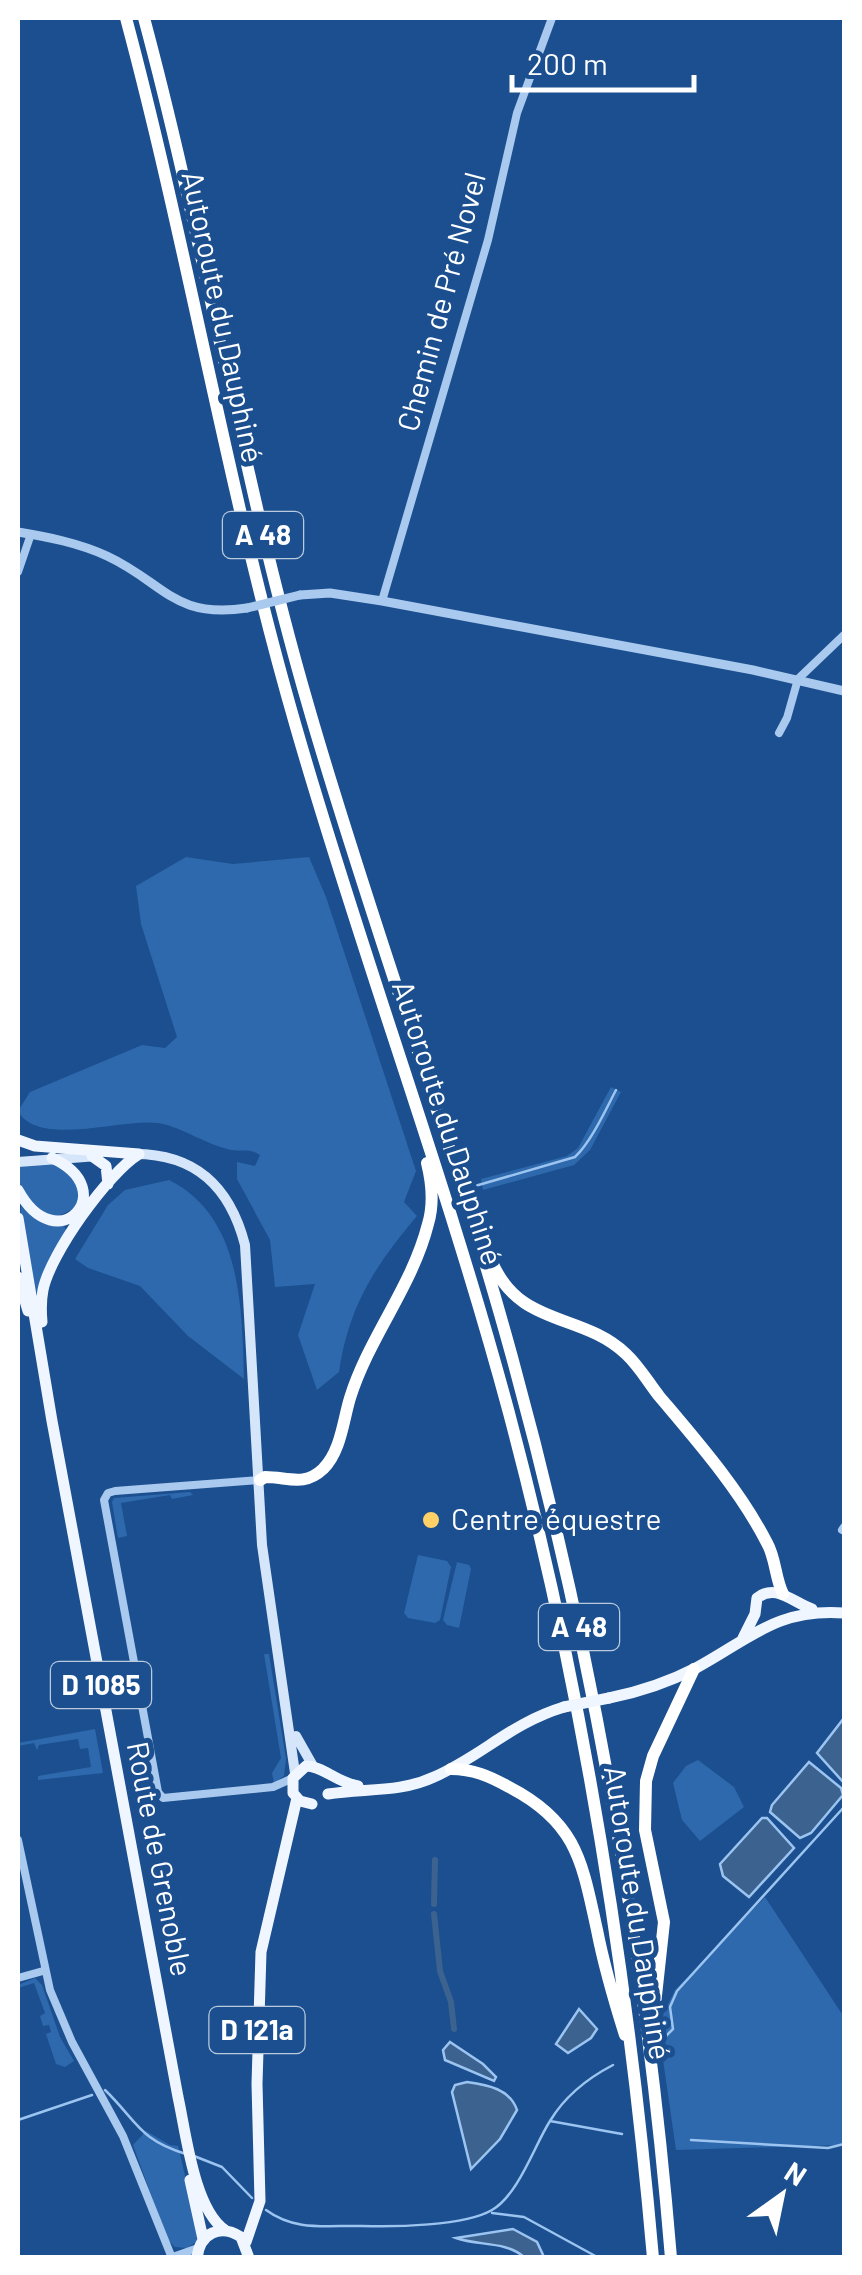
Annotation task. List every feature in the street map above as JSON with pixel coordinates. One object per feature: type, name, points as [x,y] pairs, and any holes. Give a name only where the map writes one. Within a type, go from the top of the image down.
[{"type":"highway","name":"Autoroute du Dauphiné","points":[[126,18],[236,500],[274,648],[311,780],[494,1357],[555,1598],[606,1856],[635,2067],[653,2258]]},
{"type":"highway","name":"Autoroute du Dauphiné","points":[[144,18],[252,490],[306,700],[466,1200],[535,1442],[581,1636],[622,1853],[652,2062],[671,2258]]},
{"type":"highway","points":[[260,1480],[272,1476],[301,1481],[327,1464],[336,1449],[366,1356],[397,1303],[425,1235],[432,1207],[431,1185],[405,1069]]},
{"type":"highway","points":[[466,1200],[496,1272],[516,1298],[541,1314],[607,1340],[640,1369],[702,1447],[764,1536],[785,1596]]},
{"type":"highway","points":[[652,2062],[664,1922],[645,1830],[646,1781],[694,1669]]},
{"type":"highway","points":[[475,1754],[480,1772]]},
{"type":"highway","points":[[451,1769],[480,1772],[531,1798],[551,1815],[579,1856],[609,1984],[635,2067]]},
{"type":"main road","points":[[18,1140],[35,1146],[164,1156],[199,1172],[218,1187],[237,1216],[248,1262],[267,1589],[289,1716],[295,1796],[312,1804],[328,1794],[402,1788],[451,1769],[516,1726],[564,1708],[643,1690],[694,1669],[769,1625],[797,1614],[844,1613]]},
{"type":"main road","points":[[18,1162],[139,1154]]},
{"type":"main road","points":[[52,1421],[41,1310],[43,1288],[65,1242],[108,1184],[139,1154]]},
{"type":"main road","points":[[92,1156],[106,1166],[108,1184]]},
{"type":"main road","points":[[18,1190],[32,1212],[49,1222],[64,1220],[78,1210],[84,1196],[80,1177],[52,1158]]},
{"type":"main road","name":"Route de Grenoble","points":[[18,1218],[36,1335],[196,2188]]},
{"type":"main road","name":"Route de Grenoble","points":[[18,1254],[36,1335]]},
{"type":"main road","points":[[18,1277],[36,1335]]},
{"type":"main road","points":[[741,1641],[761,1594],[772,1590],[821,1611]]},
{"type":"main road","points":[[785,1596],[790,1609],[786,1619]]},
{"type":"main road","points":[[755,1614],[769,1625]]},
{"type":"main road","points":[[289,1716],[312,1766],[342,1783],[376,1790]]},
{"type":"main road","points":[[294,1776],[312,1766]]},
{"type":"main road","points":[[328,1794],[329,1776]]},
{"type":"main road","name":"D 121a","points":[[241,2243],[260,2201],[257,2065],[261,1952],[295,1796]]},
{"type":"main road","name":"D 121a","points":[[289,1836],[312,1804]]},
{"type":"main road","name":"D 1085","points":[[196,2188],[212,2220],[241,2243]]},
{"type":"main road","name":"D 1085","points":[[196,2188],[199,2248]]},
{"type":"main road","points":[[199,2248],[210,2233],[241,2243]]},
{"type":"street","name":"Chemin de Pré Novel","points":[[382,601],[488,240],[516,113],[552,18]]},
{"type":"street","points":[[18,532],[106,555],[192,608],[247,608],[330,592],[798,679],[844,691]]},
{"type":"street","points":[[18,572],[31,534]]},
{"type":"street","points":[[779,733],[798,679],[844,635]]},
{"type":"street","points":[[260,1480],[115,1491],[104,1500],[158,1792],[163,1798],[273,1786],[294,1776]]},
{"type":"street","points":[[273,1786],[295,1796]]},
{"type":"street","points":[[18,1840],[43,1971],[64,2028],[123,2136],[170,2257],[199,2248]]},
{"type":"street","points":[[18,1978],[43,1971]]},
{"type":"street","points":[[241,2243],[261,2258]]},
{"type":"shaded area","points":[[186,857],[233,864],[309,857],[326,897],[416,1171],[404,1202],[417,1216],[366,1288],[349,1327],[339,1372],[317,1390],[298,1335],[315,1284],[275,1287],[270,1240],[237,1179],[237,1162],[255,1166],[260,1155],[222,1148],[158,1123],[61,1130],[28,1122],[18,1111],[30,1092],[142,1045],[165,1048],[177,1037],[141,924],[136,886]]},
{"type":"shaded area","points":[[611,1087],[621,1092],[590,1150],[574,1165],[483,1190],[481,1179],[567,1156],[578,1148]]},
{"type":"shaded area","points":[[52,1163],[74,1175],[80,1197],[73,1209],[52,1219],[23,1192],[18,1167]]},
{"type":"shaded area","points":[[169,1180],[193,1196],[211,1216],[224,1240],[239,1294],[244,1379],[188,1336],[140,1286],[88,1268],[75,1259],[108,1205],[125,1190]]},
{"type":"shaded area","points":[[21,1206],[37,1218],[64,1226],[67,1232],[37,1296],[20,1221]]},
{"type":"shaded area","points":[[190,1492],[193,1495],[121,1503],[127,1536],[118,1538],[114,1498]]},
{"type":"shaded area","points":[[418,1555],[447,1561],[451,1567],[440,1620],[435,1623],[408,1618],[404,1613]]},
{"type":"shaded area","points":[[457,1562],[471,1569],[459,1628],[443,1620]]},
{"type":"shaded area","points":[[264,1654],[269,1654],[286,1759],[284,1776],[274,1783],[272,1773],[281,1758]]},
{"type":"shaded area","points":[[844,1718],[844,1783],[817,1753]]},
{"type":"shaded area","points":[[95,1729],[103,1773],[38,1780],[38,1776],[91,1767],[88,1748],[80,1749],[78,1739],[39,1745],[37,1750],[34,1743],[18,1746],[18,1743]]},
{"type":"shaded area","points":[[698,1760],[734,1787],[744,1807],[700,1841],[682,1820],[673,1783],[686,1766]]},
{"type":"shaded area","points":[[809,1762],[841,1788],[843,1795],[811,1833],[800,1838],[770,1812]]},
{"type":"shaded area","points":[[762,1818],[767,1818],[794,1848],[749,1897],[723,1876],[720,1864]]},
{"type":"shaded area","points":[[765,1897],[844,2017],[844,2150],[842,2145],[676,2150],[658,2025],[675,1990]]},
{"type":"shaded area","points":[[35,1978],[42,1985],[60,2037],[74,2061],[65,2067],[56,2064],[46,2034],[51,2032],[49,2025],[43,2026],[40,2016],[45,2013],[34,1983],[18,1988]]},
{"type":"shaded area","points":[[579,2009],[597,2029],[591,2038],[568,2053],[556,2044]]},
{"type":"shaded area","points":[[450,2042],[483,2064],[496,2077],[494,2081],[445,2060],[443,2050]]},
{"type":"shaded area","points":[[467,2082],[504,2093],[517,2110],[500,2139],[471,2169],[452,2092],[455,2085]]},
{"type":"shaded area","points":[[146,2131],[178,2146],[199,2235],[187,2248],[175,2247],[167,2239],[133,2145]]},
{"type":"shaded area","points":[[513,2229],[537,2242],[544,2257],[524,2257],[509,2248],[456,2238]]},
{"type":"waterway","points":[[475,1186],[575,1157],[592,1135],[616,1090]]},
{"type":"waterway","points":[[664,2038],[673,2029],[670,2007],[677,1991],[844,1807]]},
{"type":"waterway","points":[[434,1904],[435,1860]]},
{"type":"waterway","points":[[434,1914],[440,1971],[451,2002],[454,2029]]},
{"type":"waterway","points":[[266,2210],[289,2222],[324,2226],[428,2224],[465,2219],[492,2210],[510,2193],[563,2104],[586,2082],[613,2065]]},
{"type":"waterway","points":[[105,2090],[148,2136],[186,2154]]},
{"type":"waterway","points":[[18,2120],[92,2095]]},
{"type":"waterway","points":[[550,2121],[622,2134]]},
{"type":"waterway","points":[[691,2140],[828,2148],[844,2144]]},
{"type":"waterway","points":[[194,2156],[222,2167],[252,2198]]},
{"type":"waterway","points":[[492,2213],[524,2217],[599,2258]]},
{"type":"place","name":"Centre équestre","points":[[431,1520]]}]
